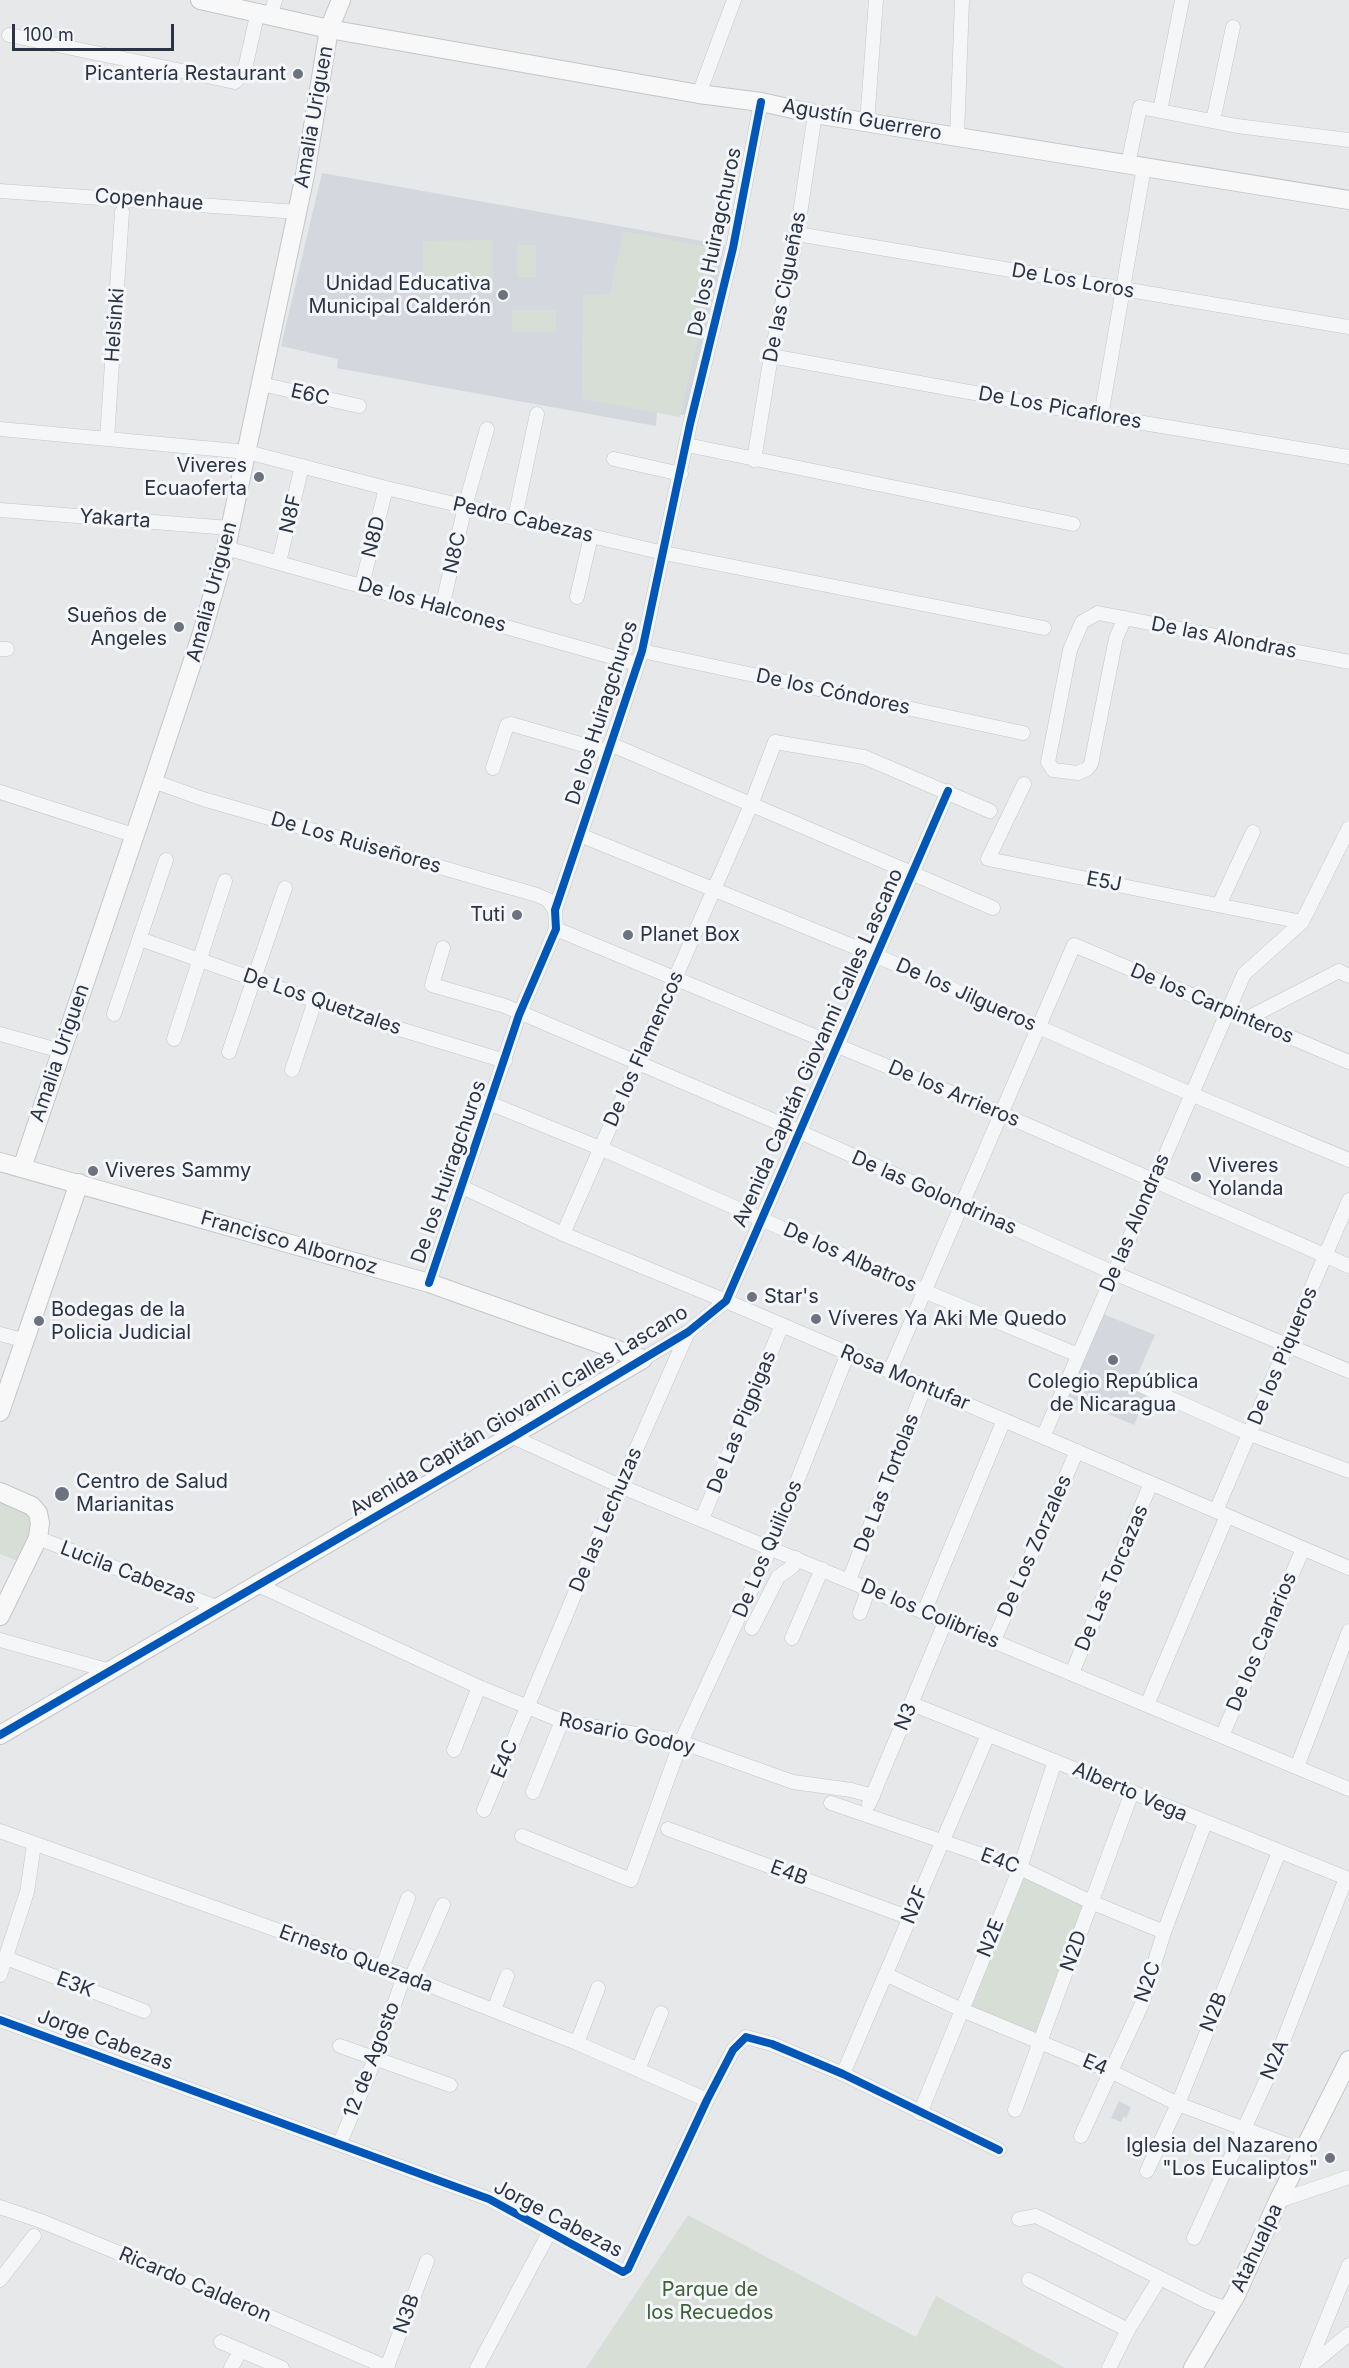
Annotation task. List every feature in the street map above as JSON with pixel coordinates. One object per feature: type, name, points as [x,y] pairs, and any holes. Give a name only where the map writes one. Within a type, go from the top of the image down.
[{"type":"street","name":"Agustín Guerrero","points":[[200,0],[268,8],[329,29],[699,94],[761,102],[867,123],[1349,200]]},
{"type":"street","name":"Amalia Uriguen","points":[[22,1168],[202,633],[226,548],[298,212],[329,29],[341,0]]},
{"type":"street","points":[[699,94],[734,0]]},
{"type":"street","points":[[867,123],[876,0]]},
{"type":"street","points":[[957,137],[962,0]]},
{"type":"street","points":[[1160,111],[1182,2]]},
{"type":"street","points":[[9,35],[235,82],[244,73],[268,8]]},
{"type":"street","points":[[1213,121],[1233,27]]},
{"type":"street","name":"De los Huiragchuros","points":[[429,1283],[519,1015],[556,929],[555,910],[640,658],[733,248],[761,102]]},
{"type":"street","points":[[1101,416],[1123,289],[1140,107],[1213,121],[1349,140]]},
{"type":"street","name":"De las Cigueñas","points":[[754,460],[771,356],[797,234],[815,114]]},
{"type":"street","name":"Copenhaue","points":[[0,192],[298,212]]},
{"type":"street","name":"Helsinki","points":[[107,439],[123,212]]},
{"type":"street","name":"De Los Loros","points":[[797,234],[1349,327]]},
{"type":"street","name":"De Los Picaflores","points":[[771,356],[1101,416],[1349,457]]},
{"type":"street","name":"E6C","points":[[261,384],[359,406]]},
{"type":"street","points":[[515,518],[537,414]]},
{"type":"street","name":"Pedro Cabezas","points":[[0,429],[247,452],[386,488],[664,553],[1044,628]]},
{"type":"street","name":"N8C","points":[[442,608],[465,506],[487,429]]},
{"type":"street","points":[[687,445],[1073,524]]},
{"type":"street","points":[[614,459],[681,474]]},
{"type":"street","name":"N8F","points":[[279,562],[302,466]]},
{"type":"street","name":"N8D","points":[[362,585],[386,488]]},
{"type":"street","name":"Yakarta","points":[[0,510],[230,528]]},
{"type":"street","points":[[577,597],[591,536]]},
{"type":"street","name":"De los Halcones","points":[[226,548],[442,608],[640,658]]},
{"type":"street","name":"De las Alondras","points":[[1125,618],[1116,638],[1091,764],[1088,770],[1078,773],[1055,771],[1050,768],[1048,762],[1070,650],[1082,622],[1098,613],[1125,618],[1349,662]]},
{"type":"street","name":"De los Cóndores","points":[[640,658],[1023,733]]},
{"type":"street","points":[[493,768],[507,725],[511,724],[609,748],[751,805],[993,908]]},
{"type":"street","name":"De los Flamencos","points":[[563,1234],[751,805],[775,742],[864,757],[948,791],[990,811]]},
{"type":"street","name":"De Los Ruiseñores","points":[[153,781],[203,799],[537,896],[548,900],[555,910]]},
{"type":"street","name":"E5J","points":[[1024,784],[988,859],[1302,922]]},
{"type":"street","name":"Avenida Capitán Giovanni Calles Lascano","points":[[0,1735],[513,1437],[688,1332],[726,1301],[839,1046],[948,791]]},
{"type":"street","points":[[0,792],[133,835]]},
{"type":"street","points":[[1302,922],[1349,828]]},
{"type":"street","points":[[1219,905],[1253,832]]},
{"type":"street","name":"De los Jilgueros","points":[[580,835],[877,956],[1191,1094],[1349,1160]]},
{"type":"street","points":[[114,1014],[166,860]]},
{"type":"street","points":[[174,1039],[225,881]]},
{"type":"street","points":[[229,1052],[285,888]]},
{"type":"street","name":"De las Alondras","points":[[1042,1437],[1244,974],[1302,922]]},
{"type":"street","name":"De los Arrieros","points":[[556,929],[1002,1114],[1349,1266]]},
{"type":"street","name":"De Los Quetzales","points":[[140,939],[425,1038],[505,1061]]},
{"type":"street","name":"De los Carpinteros","points":[[1040,1027],[1074,945],[1349,1062]]},
{"type":"street","name":"De las Golondrinas","points":[[443,948],[432,985],[495,1003],[800,1132],[1114,1273],[1349,1371]]},
{"type":"street","points":[[1248,1018],[1344,973]]},
{"type":"street","points":[[292,1070],[315,1000]]},
{"type":"street","points":[[890,1371],[1040,1027]]},
{"type":"street","points":[[0,1034],[61,1050]]},
{"type":"street","name":"De los Albatros","points":[[489,1103],[600,1148],[924,1292],[1078,1355]]},
{"type":"street","name":"Francisco Albornoz","points":[[0,1162],[429,1283],[643,1359]]},
{"type":"street","points":[[0,1412],[79,1183]]},
{"type":"street","name":"Rosa Montufar","points":[[462,1187],[563,1234],[782,1324],[1349,1568]]},
{"type":"street","name":"De los Piqueros","points":[[1147,1705],[1222,1514],[1250,1434],[1349,1200]]},
{"type":"street","name":"De Las Pigpigas","points":[[702,1519],[782,1324]]},
{"type":"street","name":"De las Lechuzas","points":[[525,1708],[688,1332]]},
{"type":"street","points":[[0,1334],[26,1341]]},
{"type":"street","name":"De Los Quilicos","points":[[522,1836],[631,1880],[681,1742],[771,1547],[848,1353]]},
{"type":"street","points":[[1136,1383],[1250,1434],[1349,1471]]},
{"type":"street","name":"De Las Tortolas","points":[[849,1580],[925,1386]]},
{"type":"street","points":[[924,1611],[1004,1420]]},
{"type":"street","name":"De los Colibries","points":[[513,1437],[620,1486],[1349,1789]]},
{"type":"street","name":"De Los Zorzales","points":[[994,1640],[1077,1451]]},
{"type":"street","name":"De Las Torcazas","points":[[1072,1673],[1151,1483]]},
{"type":"street","points":[[0,1492],[27,1503],[36,1510],[40,1523],[38,1538],[0,1616]]},
{"type":"street","name":"Lucila Cabezas","points":[[38,1538],[219,1608]]},
{"type":"street","name":"De los Canarios","points":[[1222,1736],[1303,1549]]},
{"type":"street","points":[[752,1628],[778,1577],[793,1566],[796,1558]]},
{"type":"street","points":[[792,1638],[822,1569]]},
{"type":"street","name":"Rosario Godoy","points":[[258,1585],[525,1708],[562,1722],[681,1742],[793,1782],[851,1790],[873,1796]]},
{"type":"street","points":[[860,1614],[869,1588]]},
{"type":"street","name":"N3","points":[[865,1814],[946,1620]]},
{"type":"street","points":[[1297,1767],[1349,1631]]},
{"type":"street","points":[[0,1640],[110,1671]]},
{"type":"street","points":[[454,1750],[479,1687]]},
{"type":"street","name":"Alberto Vega","points":[[912,1704],[1347,1878]]},
{"type":"street","name":"E4C","points":[[484,1810],[525,1708]]},
{"type":"street","points":[[533,1792],[562,1722]]},
{"type":"street","name":"N2F","points":[[843,2074],[887,1975],[941,1840],[988,1735]]},
{"type":"street","name":"N2E","points":[[920,2113],[1020,1868],[1055,1761]]},
{"type":"street","name":"N2D","points":[[1015,2110],[1132,1792]]},
{"type":"street","name":"E4C","points":[[831,1803],[1020,1868],[1091,1902],[1164,1932]]},
{"type":"street","name":"N2C","points":[[1081,2136],[1142,2004],[1164,1932],[1205,1823]]},
{"type":"street","name":"E4B","points":[[668,1829],[910,1918]]},
{"type":"street","name":"Ernesto Quezada","points":[[0,1831],[408,1977],[577,2043],[707,2100]]},
{"type":"street","points":[[0,1975],[27,1892],[34,1845]]},
{"type":"street","name":"N2B","points":[[1147,2170],[1178,2104],[1279,1852]]},
{"type":"street","name":"N2A","points":[[1194,2238],[1277,2057],[1347,1878]]},
{"type":"street","points":[[382,1968],[408,1898]]},
{"type":"street","points":[[408,1977],[442,1905]]},
{"type":"street","name":"E3K","points":[[6,1958],[144,2011]]},
{"type":"street","name":"E4","points":[[887,1975],[962,2010],[1110,2071],[1178,2104],[1304,2151]]},
{"type":"street","points":[[494,2010],[507,1976]]},
{"type":"street","name":"12 de Agosto","points":[[340,2143],[408,1977]]},
{"type":"street","points":[[577,2043],[598,1988]]},
{"type":"street","points":[[638,2070],[660,2013]]},
{"type":"street","name":"Jorge Cabezas","points":[[0,2020],[489,2199],[618,2271],[628,2269],[707,2100],[733,2050],[746,2037],[772,2044],[843,2074],[999,2150]]},
{"type":"street","points":[[340,2046],[450,2085]]},
{"type":"street","name":"Atahualpa","points":[[1193,2368],[1228,2309],[1278,2201],[1349,2061]]},
{"type":"street","points":[[1278,2201],[1349,2177]]},
{"type":"street","name":"Ricardo Calderon","points":[[0,2207],[41,2221],[166,2272],[388,2368]]},
{"type":"street","points":[[1019,2219],[1036,2216],[1228,2309]]},
{"type":"street","points":[[477,2368],[549,2233]]},
{"type":"street","points":[[0,2280],[34,2236]]},
{"type":"street","name":"N3B","points":[[388,2368],[427,2261]]},
{"type":"street","points":[[1307,2368],[1349,2265]]},
{"type":"street","points":[[1109,2368],[1128,2330],[1160,2278]]},
{"type":"street","points":[[1029,2280],[1128,2330]]},
{"type":"street","points":[[1307,2368],[1349,2334]]},
{"type":"street","points":[[221,2342],[282,2368]]},
{"type":"street","points":[[231,2368],[241,2350]]},
{"type":"shaded area","name":"Unidad Educativa Municipal Calderón","points":[[322,173],[725,245],[685,415],[657,411],[656,426],[337,368],[338,359],[281,346]]},
{"type":"shaded area","name":"Colegio República de Nicaragua","points":[[1103,1314],[1155,1335],[1133,1385],[1147,1393],[1134,1425],[1066,1396]]},
{"type":"shaded area","points":[[1119,2101],[1131,2107],[1126,2119],[1124,2116],[1121,2122],[1111,2118]]},
{"type":"green space","points":[[623,231],[719,249],[680,417],[582,399],[583,295],[610,294]]},
{"type":"green space","points":[[493,240],[493,279],[423,279],[423,241]]},
{"type":"green space","points":[[517,245],[536,245],[536,277],[517,277]]},
{"type":"green space","points":[[512,310],[556,310],[556,332],[512,332]]},
{"type":"green space","points":[[0,1502],[20,1508],[33,1518],[23,1563],[0,1554]]},
{"type":"green space","points":[[1023,1875],[1087,1901],[1039,2038],[970,2010]]},
{"type":"green space","name":"Parque de los Recuedos","points":[[688,2215],[916,2337],[936,2296],[1065,2368],[586,2368]]},
{"type":"cycle path","points":[[429,1283],[519,1015],[556,929],[555,910],[642,651],[690,424],[733,248],[761,102]]},
{"type":"cycle path","points":[[0,1735],[513,1437],[688,1332],[726,1301],[948,791]]},
{"type":"cycle path","points":[[0,2020],[489,2199],[623,2272],[628,2269],[707,2100],[733,2050],[746,2037],[772,2044],[843,2074],[999,2150]]},
{"type":"place","name":"Picantería Restaurant","points":[[298,74]]},
{"type":"place","name":"Unidad Educativa Municipal Calderón","points":[[503,295]]},
{"type":"place","name":"Viveres Ecuaoferta","points":[[259,477]]},
{"type":"place","name":"Sueños de Angeles","points":[[179,627]]},
{"type":"place","name":"Tuti","points":[[517,915]]},
{"type":"place","name":"Planet Box","points":[[628,935]]},
{"type":"place","name":"Viveres Sammy","points":[[93,1171]]},
{"type":"place","name":"Viveres Yolanda","points":[[1196,1177]]},
{"type":"place","name":"Star's","points":[[752,1297]]},
{"type":"place","name":"Víveres Ya Aki Me Quedo","points":[[816,1319]]},
{"type":"place","name":"Bodegas de la Policia Judicial","points":[[39,1321]]},
{"type":"place","name":"Colegio República de Nicaragua","points":[[1113,1360]]},
{"type":"place","name":"Centro de Salud Marianitas","points":[[62,1494]]},
{"type":"place","name":"Iglesia del Nazareno \"Los Eucaliptos\"","points":[[1330,2158]]}]
